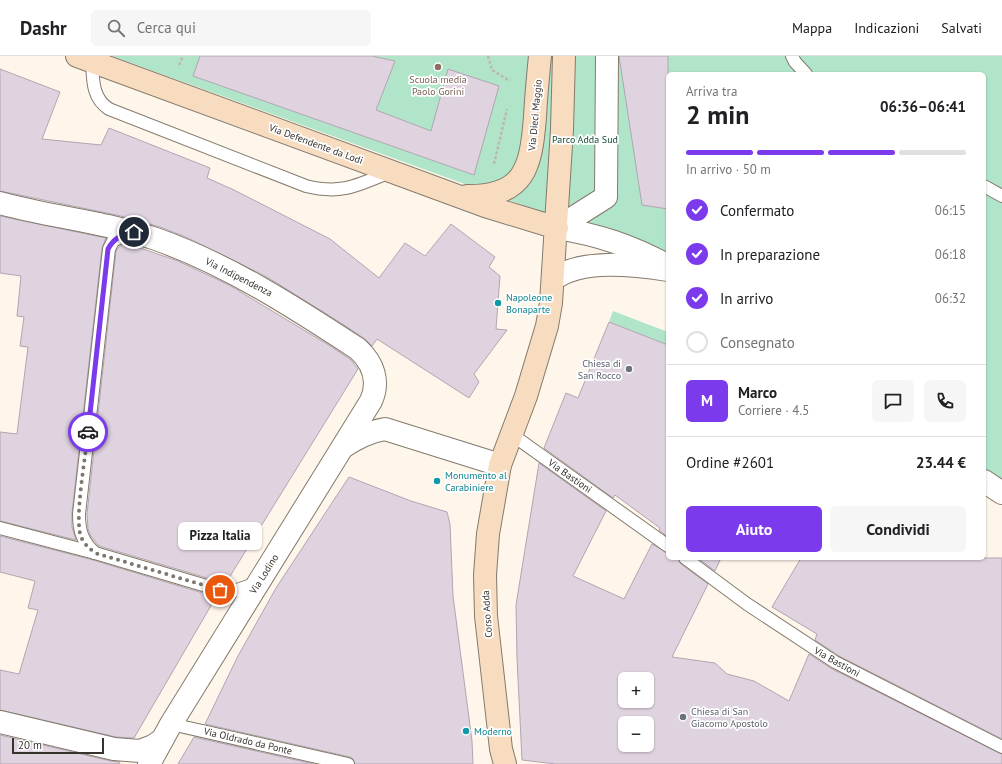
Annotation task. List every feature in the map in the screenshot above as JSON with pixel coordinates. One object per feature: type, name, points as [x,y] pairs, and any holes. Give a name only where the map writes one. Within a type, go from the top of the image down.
[{"type":"street","name":"Via Dieci Maggio","points":[[459,196],[487,196],[507,189],[518,180],[529,161],[532,150],[540,56]]},
{"type":"street","points":[[557,228],[564,56]]},
{"type":"street","points":[[557,228],[606,197],[606,56]]},
{"type":"street","name":"Via Defendente da Lodi","points":[[84,59],[459,196],[557,228]]},
{"type":"street","name":"Via Indipendenza","points":[[0,203],[134,232],[194,253],[277,296],[366,356],[375,374],[374,393],[343,447]]},
{"type":"street","points":[[557,228],[605,238],[631,247],[666,264]]},
{"type":"street","name":"Corso Adda","points":[[504,764],[486,616],[488,534],[500,465],[526,396],[547,326],[554,280],[557,228]]},
{"type":"street","points":[[554,280],[568,271],[603,265],[666,270]]},
{"type":"street","points":[[343,447],[358,437],[372,431],[384,429],[500,465]]},
{"type":"street","name":"Via Lodino","points":[[149,764],[166,732],[343,447]]},
{"type":"street","points":[[986,482],[1002,493]]},
{"type":"street","points":[[0,722],[114,750],[140,750],[153,746],[166,732]]},
{"type":"lane","points":[[792,56],[795,62],[804,72]]},
{"type":"lane","points":[[84,59],[97,98],[109,109],[306,186],[329,190],[341,190],[391,171]]},
{"type":"lane","points":[[986,187],[1002,196]]},
{"type":"lane","points":[[95,553],[86,545],[81,537],[79,514],[108,249],[113,240],[134,232]]},
{"type":"lane","name":"Via Bastioni","points":[[511,434],[666,545]]},
{"type":"lane","points":[[0,528],[95,553],[220,590],[234,591],[252,585],[261,580]]},
{"type":"lane","name":"Via Bastioni","points":[[688,560],[747,604],[835,662],[1002,747]]},
{"type":"lane","name":"Via Oldrado da Ponte","points":[[166,732],[348,764]]},
{"type":"path","points":[[488,56],[492,70],[512,83],[516,76]]},
{"type":"path","points":[[487,196],[507,106]]},
{"type":"green space","name":"Parco Adda Sud","points":[[112,56],[1002,56],[1002,484],[986,473],[986,72],[666,72],[666,257]]},
{"type":"green space","points":[[613,311],[666,331],[666,344],[609,322]]},
{"type":"building","points":[[200,56],[372,56],[395,61],[376,110],[431,131],[448,69],[499,86],[474,175],[193,76]]},
{"type":"building","points":[[619,56],[668,56],[668,72],[666,72],[666,209],[642,205]]},
{"type":"building","points":[[0,69],[60,92],[42,139],[101,145],[109,128],[210,168],[207,178],[234,190],[330,239],[379,278],[405,243],[425,256],[451,224],[495,257],[489,267],[500,276],[496,329],[507,330],[474,374],[479,382],[469,398],[377,339],[372,346],[365,339],[341,323],[267,277],[188,238],[160,227],[121,216],[0,191]]},
{"type":"building","points":[[0,216],[106,238],[102,248],[72,513],[72,527],[76,540],[0,521],[0,432],[17,434],[28,347],[20,346],[24,317],[17,316],[21,276],[0,273]]},
{"type":"building","points":[[126,243],[178,261],[229,285],[327,344],[350,359],[358,369],[229,578],[227,577],[224,583],[99,546],[91,536],[88,529],[87,514],[116,251],[119,247]]},
{"type":"building","points":[[609,322],[666,344],[666,535],[659,530],[660,528],[615,495],[613,498],[544,448],[566,393],[578,398]]},
{"type":"building","points":[[539,463],[606,511],[573,576],[624,599],[652,544],[666,552],[666,560],[679,560],[681,564],[708,584],[672,657],[715,663],[727,674],[754,681],[789,701],[809,654],[832,669],[1002,754],[1002,764],[556,764],[522,760],[516,605]]},
{"type":"building","points":[[349,477],[411,501],[447,512],[450,524],[453,596],[472,741],[473,764],[355,764],[353,759],[350,757],[205,724],[238,656],[276,588]]},
{"type":"building","points":[[0,536],[93,560],[216,597],[134,738],[116,737],[0,710],[0,670],[19,674],[38,610],[28,608],[35,581],[0,572]]},
{"type":"building","points":[[986,558],[1002,558],[1002,739],[839,656],[815,640],[817,634],[772,607],[800,560],[986,560]]},
{"type":"building","points":[[701,560],[720,560],[715,571]]},
{"type":"building","points":[[0,735],[120,762],[119,764],[0,764]]},
{"type":"building","points":[[194,737],[198,738],[314,764],[178,764]]},
{"type":"way so far","points":[[88,432],[79,514],[79,528],[81,537],[86,545],[95,553],[220,590]]},
{"type":"place","name":"Scuola media Paolo Gorini","points":[[438,67]]},
{"type":"place","name":"Napoleone Bonaparte","points":[[498,303]]},
{"type":"place","name":"Chiesa di San Rocco","points":[[629,369]]},
{"type":"place","name":"Monumento al Carabiniere","points":[[437,481]]},
{"type":"place","name":"Pizza Italia","points":[[220,590]]},
{"type":"place","name":"Chiesa di San Giacomo Apostolo","points":[[683,717]]},
{"type":"place","name":"Moderno","points":[[466,731]]},
{"type":"route","points":[[88,432],[108,249],[113,240],[134,232]]}]
